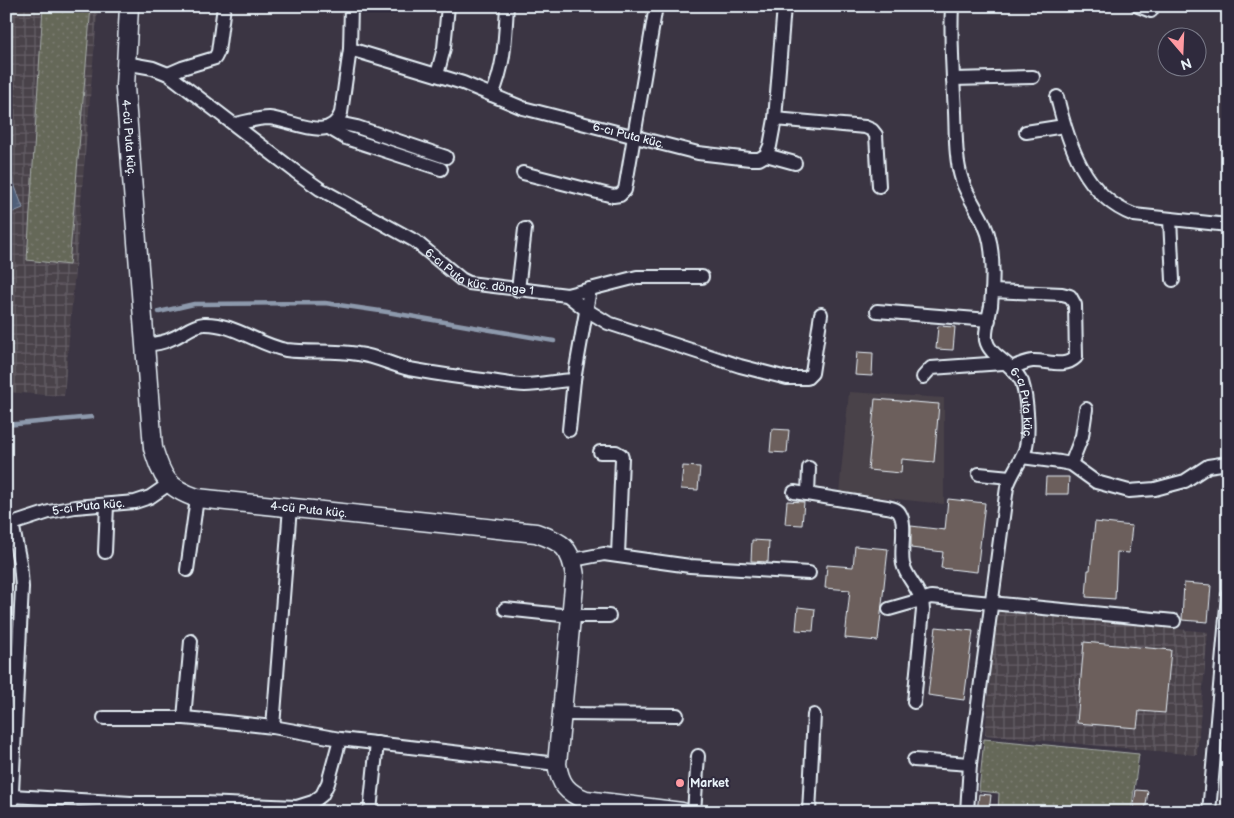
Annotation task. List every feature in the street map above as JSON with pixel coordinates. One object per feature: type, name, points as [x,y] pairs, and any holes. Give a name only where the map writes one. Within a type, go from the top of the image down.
[{"type":"street","name":"4-cü Puta küç.","points":[[128,6],[124,87],[144,346],[153,448],[162,475],[169,484],[182,493],[197,498],[536,533],[554,539],[563,546],[573,560]]},
{"type":"street","points":[[168,74],[215,58],[218,52],[224,6]]},
{"type":"street","points":[[333,126],[341,113],[350,48],[351,6]]},
{"type":"street","points":[[437,75],[444,48],[448,6]]},
{"type":"street","points":[[492,95],[500,78],[503,64],[507,6]]},
{"type":"street","points":[[523,173],[613,196],[620,195],[625,190],[656,6]]},
{"type":"street","points":[[784,6],[775,118],[770,146],[766,154],[795,163]]},
{"type":"street","name":"6-cı Puta küç.","points":[[952,6],[957,153],[961,178],[966,193],[982,217],[990,239],[992,256],[992,291],[986,340],[991,350],[1021,380],[1025,394],[1027,438],[1022,457],[1010,477],[1007,487],[970,764],[967,812]]},
{"type":"street","points":[[1138,6],[1151,11]]},
{"type":"street","name":"6-cı Puta küç.","points":[[350,48],[463,83],[523,108],[633,137],[716,156],[759,159],[766,154]]},
{"type":"street","name":"6-cı Puta küç. döngə 1","points":[[125,64],[152,68],[168,74],[296,172],[320,188],[415,241],[461,279],[469,283],[566,294],[637,277],[702,277]]},
{"type":"street","points":[[953,79],[1033,77]]},
{"type":"street","points":[[1057,97],[1070,142],[1090,181],[1104,197],[1120,210],[1134,215],[1228,225]]},
{"type":"street","points":[[235,124],[269,118],[320,130],[333,126],[357,127],[446,157]]},
{"type":"street","points":[[775,118],[866,127],[872,130],[876,135],[879,186]]},
{"type":"street","points":[[333,126],[346,138],[441,169]]},
{"type":"street","points":[[1026,132],[1064,126]]},
{"type":"street","points":[[1170,219],[1173,280]]},
{"type":"street","points":[[518,290],[525,229]]},
{"type":"street","points":[[569,430],[574,380],[590,289]]},
{"type":"street","points":[[923,377],[930,368],[1008,366],[1032,362],[1063,364],[1070,362],[1076,357],[1075,305],[1070,296],[992,291]]},
{"type":"street","points":[[566,294],[585,309],[608,323],[740,366],[797,379],[807,378],[812,373],[821,314]]},
{"type":"street","points":[[877,311],[989,320]]},
{"type":"street","points":[[144,346],[160,343],[173,338],[189,328],[202,324],[220,325],[286,350],[361,354],[406,368],[450,377],[524,385],[574,380]]},
{"type":"street","points":[[1071,464],[1081,441],[1086,409]]},
{"type":"street","points":[[600,452],[616,452],[622,458],[618,555]]},
{"type":"street","points":[[1022,457],[1071,464],[1096,482],[1129,491],[1145,491],[1185,481],[1208,466],[1228,463]]},
{"type":"street","points":[[808,494],[809,468]]},
{"type":"street","points":[[980,474],[1010,477]]},
{"type":"street","name":"5-ci Puta küç.","points":[[9,524],[75,506],[135,502],[150,497],[169,484]]},
{"type":"street","points":[[794,492],[887,507],[896,509],[900,513],[902,521],[903,566],[921,599],[923,610],[914,702]]},
{"type":"street","points":[[187,570],[197,498]]},
{"type":"street","points":[[106,552],[107,505]]},
{"type":"street","points":[[273,727],[290,507]]},
{"type":"street","points":[[9,524],[20,563],[22,587],[10,750],[11,812]]},
{"type":"street","points":[[682,812],[585,806],[565,787],[559,776],[557,764],[561,714],[575,576],[573,560],[604,554],[690,566],[809,573]]},
{"type":"street","points":[[1209,812],[1221,743],[1228,595]]},
{"type":"street","points":[[889,609],[921,599],[938,597],[990,604],[1174,621]]},
{"type":"street","points":[[505,609],[571,616],[609,616]]},
{"type":"street","points":[[184,718],[191,641]]},
{"type":"street","points":[[561,714],[676,715]]},
{"type":"street","points":[[809,812],[814,715]]},
{"type":"street","points":[[104,718],[184,718],[273,727],[378,743],[557,764]]},
{"type":"street","points":[[12,796],[204,808],[297,807],[313,802],[322,795],[328,783],[340,738]]},
{"type":"street","points":[[370,811],[378,743]]},
{"type":"street","points":[[694,812],[698,756]]},
{"type":"street","points":[[914,760],[970,764]]},
{"type":"shaded area","points":[[6,6],[98,6],[64,396],[6,392]]},
{"type":"shaded area","points":[[849,392],[944,398],[944,504],[839,493]]},
{"type":"shaded area","points":[[996,611],[1208,632],[1197,755],[985,735]]},
{"type":"green space","points":[[6,6],[13,6],[11,83],[6,83]]},
{"type":"green space","points":[[43,6],[91,6],[69,265],[27,260]]},
{"type":"green space","points":[[984,739],[1139,754],[1131,812],[998,812],[999,793],[979,791]]},
{"type":"water","points":[[6,162],[23,208],[6,215]]},
{"type":"building","points":[[938,326],[955,327],[953,350],[936,349]]},
{"type":"building","points":[[857,352],[873,353],[872,376],[855,375]]},
{"type":"building","points":[[875,399],[939,404],[934,462],[902,459],[901,473],[868,470]]},
{"type":"building","points":[[772,429],[789,430],[787,453],[770,452]]},
{"type":"building","points":[[683,466],[700,467],[698,490],[681,489]]},
{"type":"building","points":[[1046,477],[1069,477],[1068,494],[1045,494]]},
{"type":"building","points":[[948,499],[985,503],[977,572],[941,568],[943,552],[911,548],[911,526],[945,530]]},
{"type":"building","points":[[787,501],[804,502],[802,525],[785,524]]},
{"type":"building","points":[[1095,522],[1132,526],[1129,553],[1117,552],[1115,599],[1086,597]]},
{"type":"building","points":[[752,540],[769,541],[768,562],[751,561]]},
{"type":"building","points":[[855,546],[888,549],[878,641],[845,638],[850,590],[825,588],[827,565],[853,567]]},
{"type":"building","points":[[1184,583],[1211,585],[1208,622],[1182,620]]},
{"type":"building","points":[[798,607],[815,609],[813,631],[796,630]]},
{"type":"building","points":[[936,627],[973,631],[964,700],[928,695]]},
{"type":"building","points":[[1084,642],[1171,650],[1165,713],[1139,711],[1137,728],[1077,723]]},
{"type":"building","points":[[1136,790],[1148,791],[1145,812],[1133,812]]},
{"type":"building","points":[[979,794],[991,795],[989,812],[977,812]]},
{"type":"waterway","points":[[159,312],[194,304],[325,303],[554,341]]},
{"type":"waterway","points":[[6,425],[92,417]]},
{"type":"place","name":"Market","points":[[680,783]]}]
